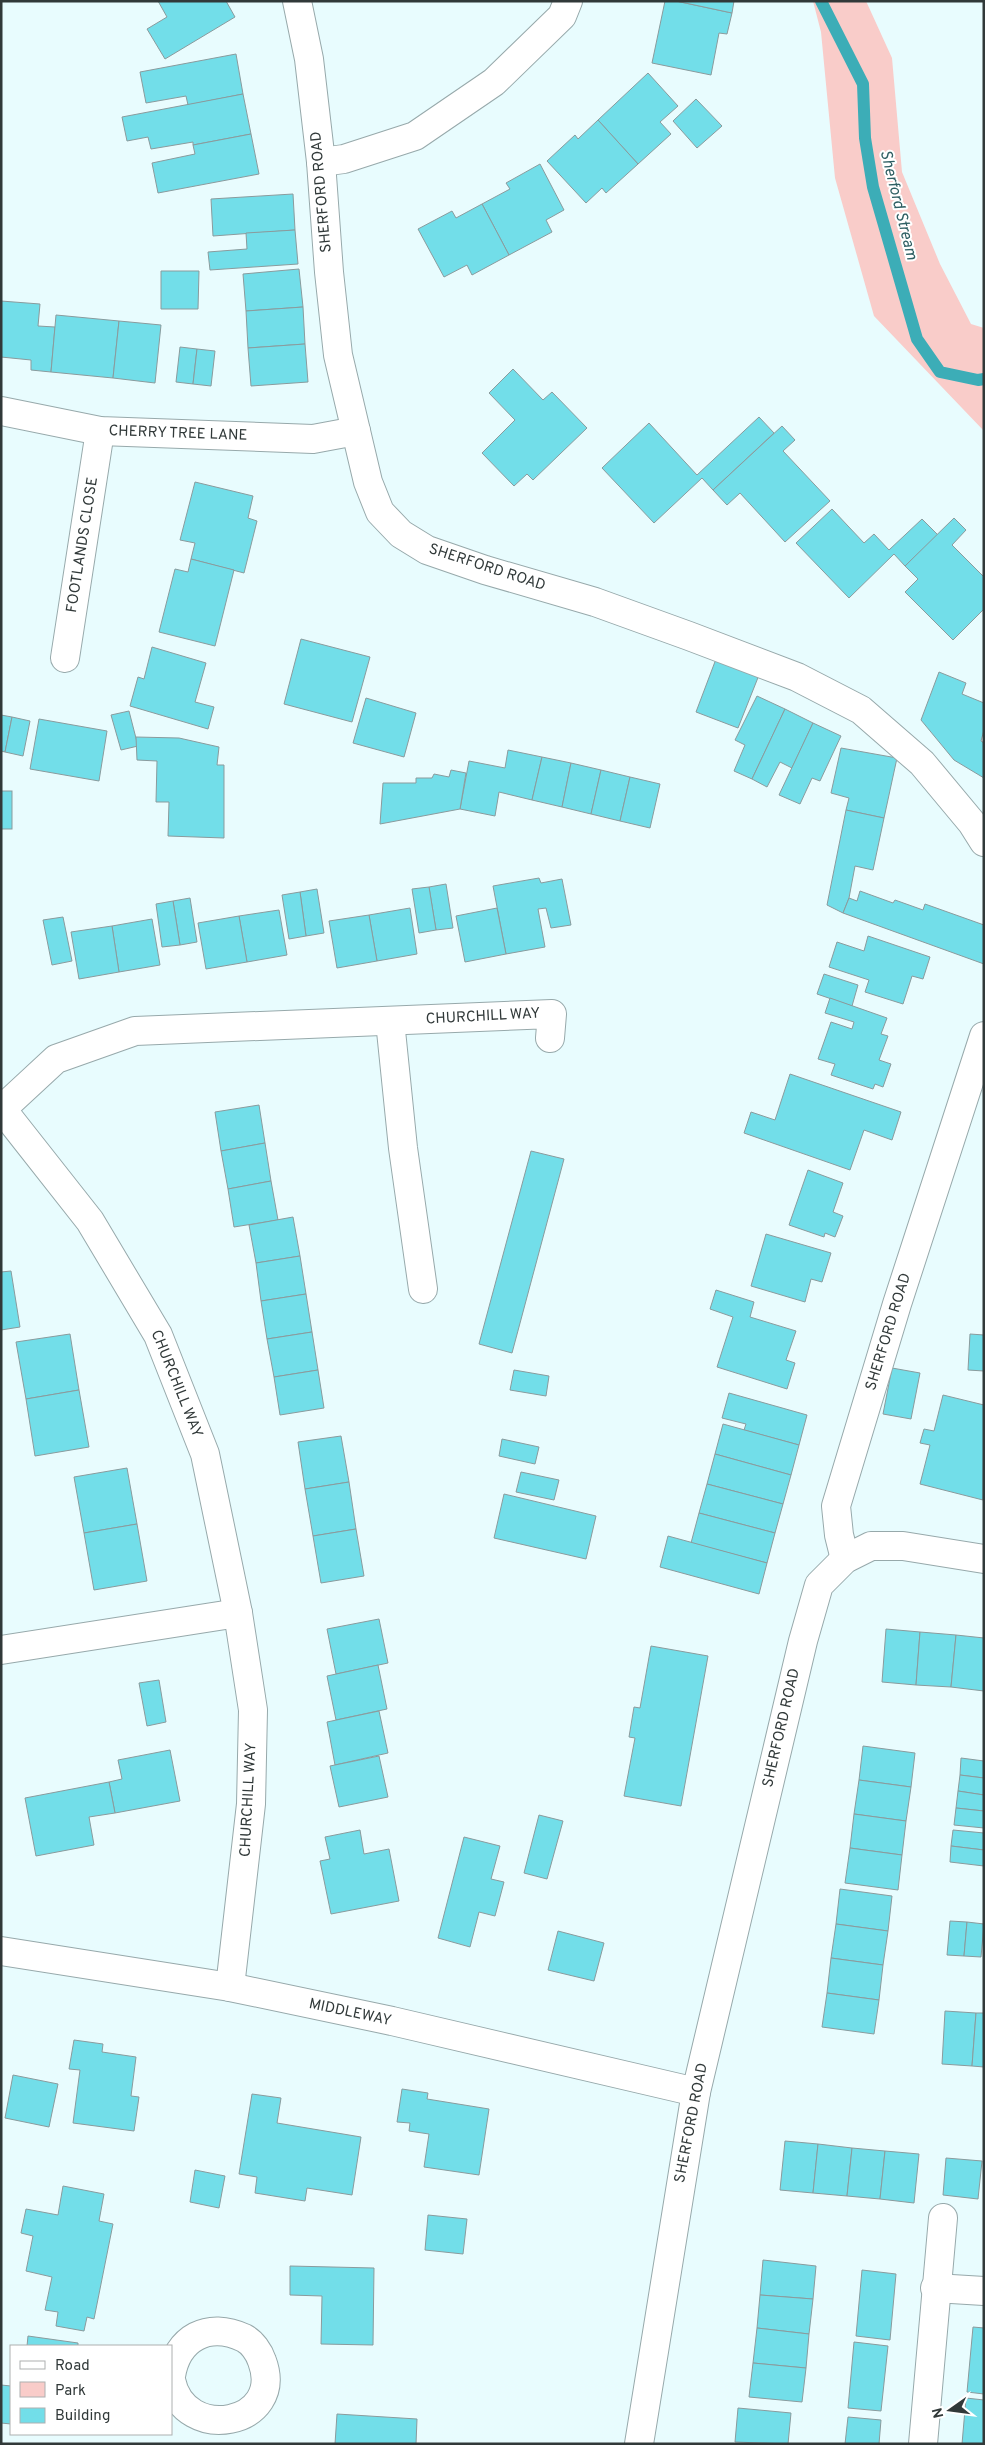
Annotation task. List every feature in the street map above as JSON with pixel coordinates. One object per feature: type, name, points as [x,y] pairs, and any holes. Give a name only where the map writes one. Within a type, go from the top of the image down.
[{"type":"street","name":"SHERFORD ROAD","points":[[297,1],[309,59],[321,162],[329,272],[338,355],[368,482],[380,512],[401,534],[427,550],[485,570],[594,602],[797,677],[861,710],[922,763],[972,823],[984,842]]},
{"type":"street","points":[[321,162],[344,159],[415,136],[494,82],[562,16],[568,1]]},
{"type":"street","name":"CHERRY TREE LANE","points":[[1,411],[100,431],[313,440],[356,431]]},
{"type":"street","name":"FOOTLANDS CLOSE","points":[[65,658],[100,431]]},
{"type":"street","name":"CHURCHILL WAY","points":[[230,1987],[243,1893],[251,1795],[253,1710],[238,1613],[205,1454],[158,1335],[90,1220],[2,1108],[56,1059],[135,1031],[552,1014],[550,1038]]},
{"type":"street","points":[[390,1021],[403,1148],[423,1289]]},
{"type":"street","name":"SHERFORD ROAD","points":[[639,2444],[696,2092],[802,1641],[819,1585],[845,1559],[838,1535],[836,1506],[897,1304],[984,1036]]},
{"type":"street","points":[[845,1559],[872,1546],[902,1546],[984,1559]]},
{"type":"street","points":[[1,1650],[238,1613]]},
{"type":"street","name":"MIDDLEWAY","points":[[1,1951],[230,1987],[392,2021],[696,2092]]},
{"type":"street","points":[[923,2444],[935,2288],[943,2218]]},
{"type":"street","points":[[935,2288],[984,2291]]},
{"type":"street","points":[[172,2371],[174,2361],[183,2346],[197,2335],[214,2331],[231,2332],[247,2340],[259,2353],[265,2369],[265,2386],[259,2403],[247,2416],[213,2435],[183,2410],[174,2395],[172,2385]]},
{"type":"green space","points":[[813,1],[866,1],[892,58],[902,172],[940,264],[971,324],[984,328],[984,431],[874,316],[835,178],[821,32]]},
{"type":"building","points":[[158,1],[226,1],[235,17],[165,59],[147,29],[167,17]]},
{"type":"building","points":[[665,1],[676,1],[732,13],[727,34],[719,33],[711,75],[652,63]]},
{"type":"building","points":[[676,1],[734,1],[732,13]]},
{"type":"building","points":[[236,54],[243,94],[188,105],[186,96],[146,103],[140,72]]},
{"type":"building","points":[[648,73],[678,106],[660,122],[671,134],[638,164],[598,120]]},
{"type":"building","points":[[243,94],[251,134],[193,145],[193,142],[151,149],[148,137],[127,141],[122,117]]},
{"type":"building","points":[[696,99],[722,126],[697,148],[673,121]]},
{"type":"building","points":[[598,120],[638,164],[606,193],[602,188],[586,203],[547,161],[575,135],[578,139]]},
{"type":"building","points":[[251,134],[259,174],[158,193],[152,163],[195,154],[193,145]]},
{"type":"building","points":[[540,164],[564,210],[546,220],[552,232],[509,255],[482,204],[510,189],[506,183]]},
{"type":"building","points":[[293,194],[295,230],[213,236],[211,199]]},
{"type":"building","points":[[482,204],[509,255],[472,275],[467,265],[444,277],[418,229],[452,211],[456,218]]},
{"type":"building","points":[[295,230],[298,264],[210,270],[208,252],[247,249],[246,233]]},
{"type":"building","points":[[299,269],[303,307],[246,311],[243,274]]},
{"type":"building","points":[[161,271],[199,271],[198,309],[161,309]]},
{"type":"building","points":[[1,301],[40,304],[38,326],[55,327],[51,372],[31,370],[31,360],[1,357]]},
{"type":"building","points":[[303,307],[305,344],[248,348],[246,311]]},
{"type":"building","points":[[56,315],[119,321],[113,378],[51,372]]},
{"type":"building","points":[[119,321],[161,325],[155,383],[113,378]]},
{"type":"building","points":[[305,344],[308,382],[251,386],[248,348]]},
{"type":"building","points":[[180,347],[197,349],[193,384],[176,382]]},
{"type":"building","points":[[197,349],[215,351],[211,386],[193,384]]},
{"type":"building","points":[[513,369],[543,400],[552,392],[587,428],[533,480],[527,474],[514,486],[482,453],[515,420],[489,393]]},
{"type":"building","points":[[759,417],[774,433],[713,490],[702,478],[654,523],[602,468],[649,423],[697,475]]},
{"type":"building","points":[[782,426],[795,440],[783,451],[830,501],[785,542],[740,493],[727,505],[713,490]]},
{"type":"building","points":[[195,482],[253,496],[248,518],[257,521],[244,573],[191,559],[195,543],[180,540]]},
{"type":"building","points":[[832,509],[864,543],[874,534],[889,550],[922,519],[938,535],[905,566],[894,554],[849,598],[796,543]]},
{"type":"building","points":[[954,518],[966,530],[952,545],[984,577],[984,609],[953,640],[905,592],[918,579],[905,566]]},
{"type":"building","points":[[191,559],[234,570],[215,646],[159,632],[175,569],[188,572]]},
{"type":"building","points":[[301,639],[370,657],[352,722],[284,704]]},
{"type":"building","points":[[152,647],[206,663],[195,702],[214,707],[208,729],[130,706],[138,677],[144,679]]},
{"type":"building","points":[[716,659],[759,675],[738,728],[696,712]]},
{"type":"building","points":[[939,672],[966,683],[962,694],[984,703],[984,730],[981,741],[984,743],[984,778],[954,760],[921,720]]},
{"type":"building","points":[[757,696],[785,709],[752,779],[734,771],[745,745],[735,740]]},
{"type":"building","points":[[366,698],[416,713],[404,757],[353,743]]},
{"type":"building","points":[[785,709],[813,723],[792,768],[780,762],[767,787],[752,779]]},
{"type":"building","points":[[129,711],[138,746],[121,750],[111,715]]},
{"type":"building","points":[[1,715],[12,717],[5,752],[1,751]]},
{"type":"building","points":[[12,717],[30,721],[23,756],[5,752]]},
{"type":"building","points":[[39,719],[107,731],[99,781],[30,769]]},
{"type":"building","points":[[813,723],[841,736],[820,781],[812,778],[800,804],[779,795]]},
{"type":"building","points":[[136,737],[179,738],[219,747],[217,765],[224,765],[224,838],[168,836],[169,802],[156,802],[157,761],[137,760]]},
{"type":"building","points":[[841,748],[897,758],[884,818],[846,810],[849,798],[831,793]]},
{"type":"building","points":[[508,750],[542,757],[532,800],[499,792],[495,816],[460,809],[469,761],[505,768]]},
{"type":"building","points":[[542,757],[571,763],[562,807],[532,800]]},
{"type":"building","points":[[571,763],[601,770],[591,814],[562,807]]},
{"type":"building","points":[[451,770],[466,773],[460,809],[380,824],[383,783],[416,783],[416,778],[432,778],[434,774],[449,777]]},
{"type":"building","points":[[601,770],[630,777],[620,821],[591,814]]},
{"type":"building","points":[[630,777],[660,784],[650,828],[620,821]]},
{"type":"building","points":[[1,791],[12,791],[12,829],[1,829]]},
{"type":"building","points":[[846,810],[884,818],[873,870],[855,866],[849,898],[843,913],[827,905]]},
{"type":"building","points":[[539,878],[541,883],[562,879],[571,925],[551,928],[546,908],[538,909],[545,947],[506,954],[493,886]]},
{"type":"building","points":[[446,884],[453,928],[436,930],[429,887]]},
{"type":"building","points":[[429,887],[436,930],[419,933],[412,889]]},
{"type":"building","points":[[317,889],[324,933],[306,936],[300,892]]},
{"type":"building","points":[[860,891],[893,903],[895,900],[923,910],[925,904],[984,925],[984,964],[843,913],[849,898],[857,901]]},
{"type":"building","points":[[300,892],[306,936],[289,939],[282,895]]},
{"type":"building","points":[[190,898],[197,942],[180,945],[173,901]]},
{"type":"building","points":[[173,901],[180,945],[162,947],[156,904]]},
{"type":"building","points":[[410,908],[417,954],[377,961],[369,915]]},
{"type":"building","points":[[497,908],[506,954],[465,962],[456,916]]},
{"type":"building","points":[[279,910],[287,955],[247,962],[239,916]]},
{"type":"building","points":[[369,915],[377,961],[337,968],[329,921]]},
{"type":"building","points":[[239,916],[247,962],[206,969],[198,923]]},
{"type":"building","points":[[63,917],[72,961],[52,965],[43,920]]},
{"type":"building","points":[[152,919],[160,965],[119,972],[112,926]]},
{"type":"building","points":[[112,926],[119,972],[79,979],[71,932]]},
{"type":"building","points":[[868,936],[930,957],[923,979],[912,976],[903,1004],[865,992],[869,980],[829,967],[837,942],[864,951]]},
{"type":"building","points":[[824,974],[858,985],[852,1006],[817,994]]},
{"type":"building","points":[[830,998],[887,1018],[881,1034],[888,1036],[879,1060],[891,1064],[883,1087],[875,1084],[873,1089],[831,1075],[835,1064],[818,1059],[831,1022],[852,1029],[854,1022],[825,1013]]},
{"type":"building","points":[[790,1074],[901,1112],[892,1140],[864,1130],[850,1170],[744,1133],[751,1112],[775,1120]]},
{"type":"building","points":[[259,1105],[265,1143],[221,1151],[215,1112]]},
{"type":"building","points":[[265,1143],[271,1181],[228,1189],[221,1151]]},
{"type":"building","points":[[531,1151],[564,1159],[512,1353],[479,1344]]},
{"type":"building","points":[[808,1170],[843,1183],[833,1212],[843,1216],[835,1237],[825,1233],[824,1237],[789,1225]]},
{"type":"building","points":[[271,1181],[278,1220],[234,1227],[228,1189]]},
{"type":"building","points":[[293,1217],[300,1256],[256,1263],[249,1225]]},
{"type":"building","points":[[766,1234],[831,1253],[822,1282],[811,1279],[805,1302],[751,1286]]},
{"type":"building","points":[[300,1256],[306,1294],[261,1301],[256,1263]]},
{"type":"building","points":[[11,1271],[20,1327],[1,1330],[1,1272]]},
{"type":"building","points":[[716,1290],[754,1302],[750,1317],[796,1331],[786,1360],[795,1363],[787,1389],[717,1367],[733,1317],[710,1309]]},
{"type":"building","points":[[306,1294],[312,1332],[267,1339],[261,1301]]},
{"type":"building","points":[[312,1332],[318,1370],[274,1377],[267,1339]]},
{"type":"building","points":[[70,1334],[79,1390],[26,1399],[16,1342]]},
{"type":"building","points":[[970,1334],[984,1335],[984,1371],[968,1370]]},
{"type":"building","points":[[892,1368],[920,1373],[911,1419],[883,1414]]},
{"type":"building","points":[[318,1370],[324,1408],[280,1415],[274,1377]]},
{"type":"building","points":[[514,1370],[549,1376],[546,1396],[510,1390]]},
{"type":"building","points":[[79,1390],[89,1447],[35,1456],[26,1399]]},
{"type":"building","points":[[729,1393],[807,1415],[799,1445],[744,1430],[746,1424],[722,1418]]},
{"type":"building","points":[[943,1395],[984,1405],[983,1500],[920,1484],[930,1445],[920,1443],[924,1429],[934,1431]]},
{"type":"building","points":[[723,1424],[799,1445],[791,1475],[715,1454]]},
{"type":"building","points":[[341,1436],[349,1482],[305,1489],[298,1442]]},
{"type":"building","points":[[502,1439],[539,1447],[535,1464],[499,1456]]},
{"type":"building","points":[[715,1454],[791,1475],[783,1504],[707,1484]]},
{"type":"building","points":[[127,1468],[137,1524],[84,1533],[74,1477]]},
{"type":"building","points":[[521,1472],[559,1480],[554,1500],[516,1492]]},
{"type":"building","points":[[349,1482],[356,1529],[313,1536],[305,1489]]},
{"type":"building","points":[[707,1484],[783,1504],[775,1533],[699,1513]]},
{"type":"building","points":[[504,1494],[596,1516],[586,1559],[494,1538]]},
{"type":"building","points":[[699,1513],[775,1533],[767,1563],[691,1543]]},
{"type":"building","points":[[137,1524],[147,1581],[94,1590],[84,1533]]},
{"type":"building","points":[[356,1529],[364,1576],[321,1583],[313,1536]]},
{"type":"building","points":[[668,1536],[767,1563],[759,1594],[660,1567]]},
{"type":"building","points":[[379,1619],[388,1663],[336,1674],[327,1629]]},
{"type":"building","points":[[886,1629],[920,1632],[916,1685],[882,1682]]},
{"type":"building","points":[[920,1632],[956,1635],[951,1687],[916,1685]]},
{"type":"building","points":[[956,1635],[984,1638],[984,1691],[951,1687]]},
{"type":"building","points":[[651,1646],[708,1656],[681,1806],[624,1796],[635,1738],[629,1737],[634,1707],[640,1708]]},
{"type":"building","points":[[378,1665],[387,1709],[336,1720],[327,1676]]},
{"type":"building","points":[[159,1680],[166,1722],[147,1726],[139,1683]]},
{"type":"building","points":[[379,1711],[388,1753],[335,1765],[327,1722]]},
{"type":"building","points":[[863,1746],[915,1753],[911,1787],[859,1780]]},
{"type":"building","points":[[170,1750],[180,1801],[115,1813],[109,1782],[122,1779],[118,1760]]},
{"type":"building","points":[[379,1756],[388,1797],[339,1807],[330,1766]]},
{"type":"building","points":[[961,1758],[984,1761],[984,1778],[960,1775]]},
{"type":"building","points":[[960,1775],[984,1778],[984,1795],[958,1791]]},
{"type":"building","points":[[859,1780],[911,1787],[906,1821],[854,1814]]},
{"type":"building","points":[[109,1782],[115,1813],[89,1817],[94,1845],[36,1856],[25,1798]]},
{"type":"building","points":[[958,1791],[984,1795],[984,1811],[956,1808]]},
{"type":"building","points":[[956,1808],[984,1811],[984,1828],[954,1825]]},
{"type":"building","points":[[854,1814],[906,1821],[902,1855],[850,1848]]},
{"type":"building","points":[[539,1815],[563,1821],[547,1879],[524,1873]]},
{"type":"building","points":[[360,1830],[364,1854],[389,1849],[399,1901],[331,1914],[320,1861],[330,1859],[325,1837]]},
{"type":"building","points":[[953,1830],[984,1833],[984,1850],[951,1846]]},
{"type":"building","points":[[464,1837],[500,1846],[491,1879],[504,1882],[495,1916],[479,1912],[470,1947],[438,1938]]},
{"type":"building","points":[[951,1846],[984,1850],[984,1866],[950,1862]]},
{"type":"building","points":[[850,1848],[902,1855],[898,1890],[845,1883]]},
{"type":"building","points":[[840,1889],[892,1896],[888,1931],[836,1924]]},
{"type":"building","points":[[950,1921],[967,1922],[964,1956],[947,1955]]},
{"type":"building","points":[[967,1922],[984,1924],[981,1957],[964,1956]]},
{"type":"building","points":[[836,1924],[888,1931],[883,1965],[831,1958]]},
{"type":"building","points":[[558,1931],[604,1943],[594,1981],[548,1970]]},
{"type":"building","points":[[831,1958],[883,1965],[879,2000],[827,1993]]},
{"type":"building","points":[[827,1993],[879,2000],[874,2034],[822,2027]]},
{"type":"building","points":[[945,2011],[976,2013],[972,2066],[942,2064]]},
{"type":"building","points":[[976,2013],[984,2013],[984,2067],[972,2066]]},
{"type":"building","points":[[74,2040],[103,2044],[102,2052],[136,2057],[131,2096],[139,2097],[134,2131],[73,2123],[80,2070],[69,2069]]},
{"type":"building","points":[[13,2075],[58,2084],[49,2127],[5,2118]]},
{"type":"building","points":[[402,2089],[428,2093],[427,2099],[489,2109],[479,2175],[424,2167],[429,2134],[409,2131],[410,2123],[397,2122]]},
{"type":"building","points":[[252,2094],[281,2098],[277,2123],[361,2137],[352,2195],[307,2188],[305,2201],[255,2193],[257,2177],[239,2174]]},
{"type":"building","points":[[785,2141],[818,2144],[813,2193],[780,2190]]},
{"type":"building","points":[[818,2144],[852,2148],[847,2196],[813,2193]]},
{"type":"building","points":[[852,2148],[885,2151],[880,2199],[847,2196]]},
{"type":"building","points":[[885,2151],[919,2154],[914,2203],[880,2199]]},
{"type":"building","points":[[946,2158],[982,2161],[978,2199],[943,2195]]},
{"type":"building","points":[[195,2170],[225,2176],[219,2208],[190,2202]]},
{"type":"building","points":[[63,2186],[104,2194],[99,2221],[113,2224],[94,2319],[87,2317],[84,2331],[56,2326],[58,2312],[45,2310],[52,2277],[26,2271],[33,2236],[21,2233],[26,2209],[58,2215]]},
{"type":"building","points":[[428,2215],[467,2219],[463,2254],[425,2250]]},
{"type":"building","points":[[763,2260],[816,2266],[813,2299],[760,2295]]},
{"type":"building","points":[[290,2266],[374,2268],[373,2345],[321,2344],[322,2296],[290,2295]]},
{"type":"building","points":[[862,2270],[896,2274],[890,2340],[856,2336]]},
{"type":"building","points":[[760,2295],[813,2299],[809,2334],[757,2328]]},
{"type":"building","points":[[973,2327],[984,2328],[984,2394],[967,2392]]},
{"type":"building","points":[[757,2328],[809,2334],[806,2368],[753,2363]]},
{"type":"building","points":[[28,2336],[78,2343],[78,2345],[27,2345]]},
{"type":"building","points":[[854,2342],[888,2346],[881,2411],[848,2408]]},
{"type":"building","points":[[753,2363],[806,2368],[802,2402],[749,2397]]},
{"type":"building","points":[[1,2385],[10,2386],[10,2424],[1,2423]]},
{"type":"building","points":[[966,2398],[984,2400],[984,2444],[962,2444]]},
{"type":"building","points":[[738,2408],[791,2413],[788,2444],[735,2442]]},
{"type":"building","points":[[337,2414],[417,2419],[416,2444],[335,2444]]},
{"type":"building","points":[[848,2417],[881,2420],[879,2444],[845,2444]]},
{"type":"waterway","name":"Sherford Stream","points":[[821,1],[863,84],[865,138],[873,187],[917,339],[940,372],[978,380],[984,379]]}]
